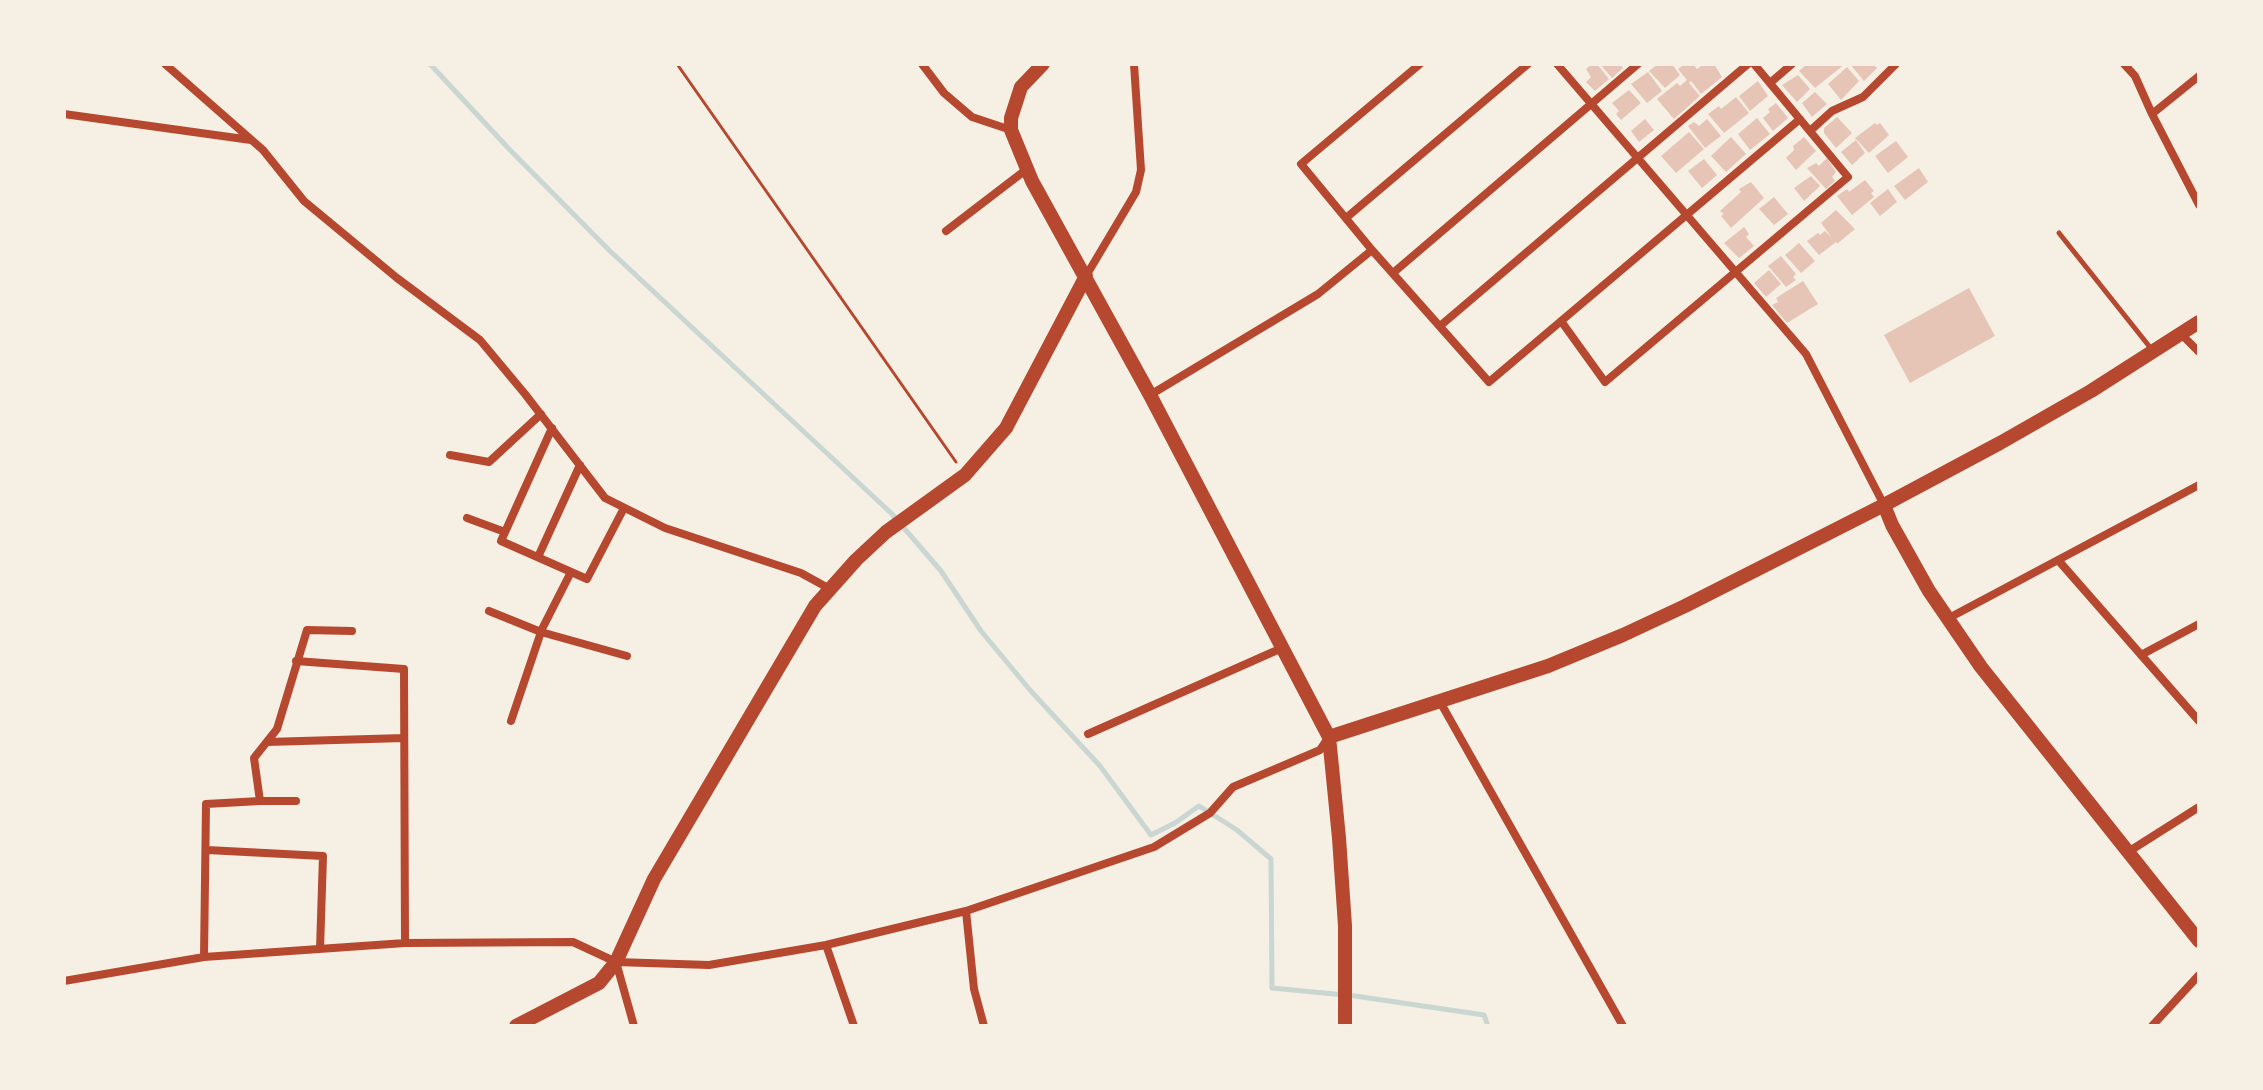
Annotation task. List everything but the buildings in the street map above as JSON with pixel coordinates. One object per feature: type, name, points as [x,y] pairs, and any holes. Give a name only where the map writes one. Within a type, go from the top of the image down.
[{"type":"street","points":[[165,64],[263,150],[304,201],[397,278],[480,340],[605,498],[665,528],[801,573],[830,589]]},
{"type":"street","points":[[922,64],[944,93],[972,117],[1011,130]]},
{"type":"street","points":[[1043,64],[1021,87],[1011,118],[1011,130],[1027,169],[1150,395],[1329,737],[1345,926],[1345,1026]]},
{"type":"street","points":[[516,1026],[599,983],[616,962],[654,879],[815,606],[886,532],[965,475],[1006,428],[1086,276],[1136,192],[1141,170],[1134,64]]},
{"type":"street","points":[[1420,64],[1301,164],[1489,382],[1800,119]]},
{"type":"street","points":[[1346,218],[1528,64]]},
{"type":"street","points":[[1557,64],[1806,354],[1892,525],[1947,619],[1981,667],[2199,941]]},
{"type":"street","points":[[1393,273],[1638,64]]},
{"type":"street","points":[[1440,326],[1751,64],[1848,177],[1605,382],[1561,321]]},
{"type":"street","points":[[1770,83],[1792,64]]},
{"type":"street","points":[[1810,131],[1832,111],[1863,97],[1896,64]]},
{"type":"street","points":[[2124,64],[2135,76],[2199,205]]},
{"type":"street","points":[[2152,114],[2199,76]]},
{"type":"street","points":[[64,114],[251,140]]},
{"type":"street","points":[[946,231],[1027,169]]},
{"type":"street","points":[[1150,395],[1318,294],[1372,250]]},
{"type":"street","points":[[64,981],[204,957],[405,943],[573,942],[616,962],[709,965],[826,945],[966,911],[1154,847],[1210,813],[1233,787],[1320,750],[1329,737],[1548,666],[1685,606],[1884,505],[2078,399],[2199,322]]},
{"type":"street","points":[[2181,334],[2199,352]]},
{"type":"street","points":[[450,455],[489,462],[541,414]]},
{"type":"street","points":[[552,428],[501,541],[587,579],[624,508]]},
{"type":"street","points":[[538,557],[580,465]]},
{"type":"street","points":[[1947,619],[2199,485]]},
{"type":"street","points":[[467,518],[505,532]]},
{"type":"street","points":[[2058,560],[2199,721]]},
{"type":"street","points":[[511,721],[541,632],[571,572]]},
{"type":"street","points":[[489,611],[541,632],[627,656]]},
{"type":"street","points":[[2141,655],[2199,624]]},
{"type":"street","points":[[260,801],[254,758],[277,729],[307,630],[352,631]]},
{"type":"street","points":[[1088,734],[1282,648]]},
{"type":"street","points":[[296,661],[404,669],[405,943]]},
{"type":"street","points":[[1439,700],[1623,1026]]},
{"type":"street","points":[[267,742],[404,738]]},
{"type":"street","points":[[204,957],[206,804],[296,801]]},
{"type":"street","points":[[2128,852],[2199,807]]},
{"type":"street","points":[[207,850],[323,856],[320,949]]},
{"type":"street","points":[[966,911],[974,989],[984,1026]]},
{"type":"street","points":[[826,945],[854,1026]]},
{"type":"street","points":[[616,962],[634,1026]]},
{"type":"street","points":[[2152,1026],[2199,975]]},
{"type":"lane","points":[[2059,233],[2153,352]]},
{"type":"path","points":[[677,64],[965,475]]},
{"type":"waterway","points":[[430,64],[610,251],[891,513],[941,571],[981,631],[1100,766],[1151,835],[1199,806],[1237,830],[1271,859],[1272,988],[1355,996],[1484,1015],[1488,1026]]}]
